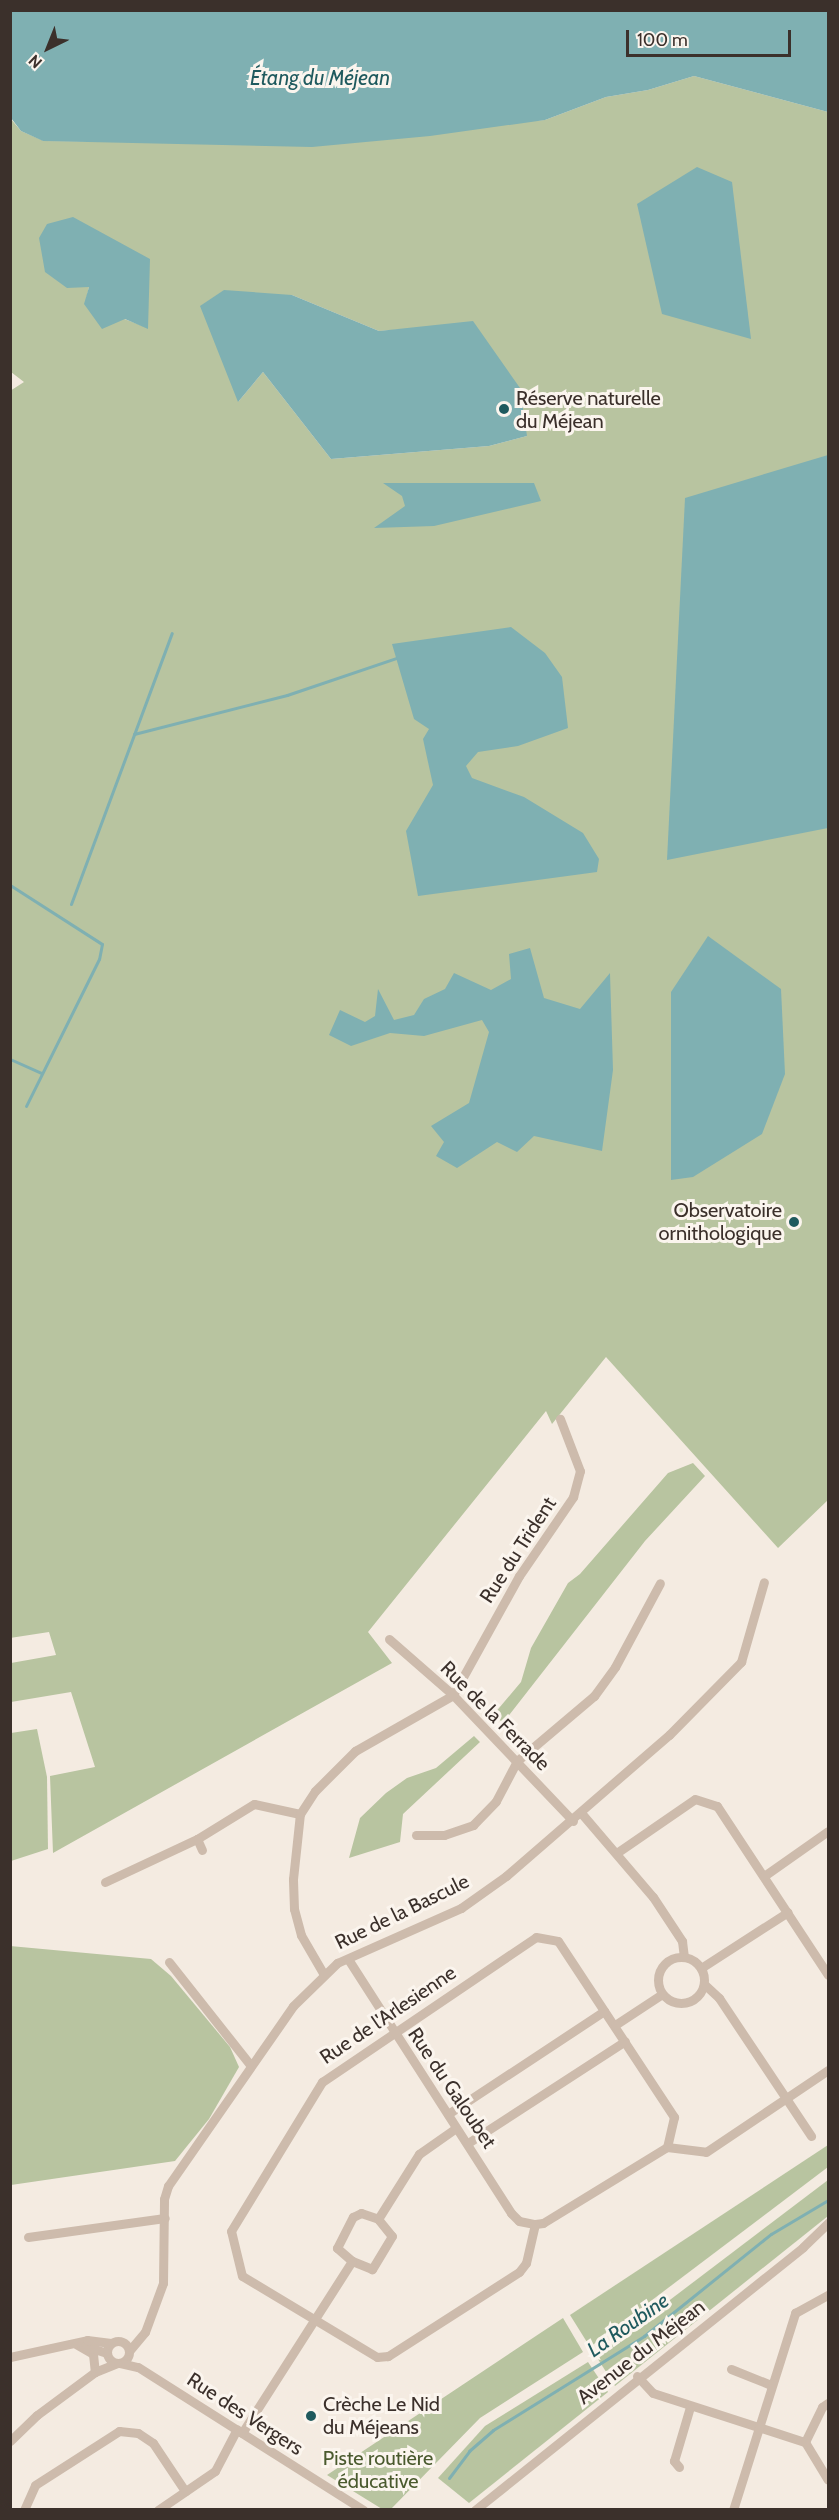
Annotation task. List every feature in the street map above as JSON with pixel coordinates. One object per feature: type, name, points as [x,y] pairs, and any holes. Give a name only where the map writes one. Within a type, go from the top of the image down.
[{"type":"street","name":"Rue du Trident","points":[[453,1695],[519,1576],[573,1497],[580,1471],[560,1419]]},
{"type":"street","name":"Rue de la Bascule","points":[[129,2352],[145,2332],[164,2283],[168,2186],[293,2006],[323,1973],[348,1959],[460,1908],[582,1814],[733,1673],[741,1662],[764,1582]]},
{"type":"street","points":[[416,1835],[444,1835],[473,1825],[496,1801],[517,1761],[594,1696],[615,1667],[660,1583]]},
{"type":"street","name":"Rue de la Ferrade","points":[[388,1639],[453,1695],[573,1821]]},
{"type":"street","points":[[323,1973],[301,1935],[294,1909],[293,1880],[300,1814],[315,1791],[348,1756],[453,1695]]},
{"type":"street","points":[[618,1852],[695,1799],[717,1806],[828,1975]]},
{"type":"street","points":[[105,1882],[198,1839],[254,1804],[300,1814]]},
{"type":"street","points":[[582,1814],[618,1852],[682,1941],[684,1957]]},
{"type":"street","points":[[764,1876],[828,1831]]},
{"type":"street","points":[[198,1839],[202,1850]]},
{"type":"street","points":[[701,1968],[788,1912]]},
{"type":"street","name":"Rue de l'Arlesienne","points":[[536,2224],[526,2264],[519,2272],[388,2356],[371,2355],[242,2276],[231,2231],[322,2082],[393,2031],[537,1937],[558,1941],[674,2117],[667,2147]]},
{"type":"street","points":[[662,1994],[659,1972],[669,1960],[684,1957],[701,1968],[704,1984],[719,1998],[811,2136]]},
{"type":"street","name":"Rue du Galoubet","points":[[348,1959],[511,2213],[519,2221],[536,2224]]},
{"type":"street","points":[[169,1962],[252,2066]]},
{"type":"street","points":[[662,1994],[683,2004],[697,1998],[704,1984]]},
{"type":"street","points":[[615,2025],[662,1994]]},
{"type":"street","points":[[447,2114],[604,2011]]},
{"type":"street","points":[[468,2143],[625,2041]]},
{"type":"street","points":[[536,2224],[543,2223],[667,2147],[705,2152],[828,2070]]},
{"type":"street","points":[[378,2219],[419,2154],[456,2128]]},
{"type":"street","points":[[357,2214],[378,2219],[392,2235],[390,2244],[372,2269],[352,2261],[338,2248],[338,2241],[357,2214]]},
{"type":"street","points":[[28,2237],[165,2218]]},
{"type":"street","name":"Avenue du Méjean","points":[[475,2510],[637,2376],[803,2247],[828,2223]]},
{"type":"street","points":[[158,2510],[214,2471],[352,2261]]},
{"type":"street","points":[[733,2510],[795,2313],[828,2295]]},
{"type":"street","points":[[10,2357],[100,2339],[111,2343],[123,2342],[145,2332]]},
{"type":"street","points":[[10,2441],[37,2415],[98,2371],[119,2363],[129,2352],[123,2342]]},
{"type":"street","points":[[98,2371],[111,2343]]},
{"type":"street","points":[[76,2344],[107,2355],[119,2363]]},
{"type":"street","points":[[76,2344],[93,2354],[98,2371]]},
{"type":"street","name":"Rue des Vergers","points":[[129,2352],[138,2367]]},
{"type":"street","name":"Rue des Vergers","points":[[119,2363],[138,2367],[363,2510]]},
{"type":"street","points":[[732,2369],[771,2385]]},
{"type":"street","points":[[637,2376],[653,2393],[690,2407],[806,2442],[828,2480]]},
{"type":"street","points":[[806,2442],[822,2407],[828,2403]]},
{"type":"street","points":[[679,2467],[674,2461],[690,2407]]},
{"type":"street","points":[[24,2510],[35,2485],[119,2431],[138,2433],[153,2442],[185,2491]]},
{"type":"green space","points":[[694,76],[828,112],[828,1500],[778,1548],[606,1357],[552,1424],[546,1411],[368,1632],[392,1663],[53,1853],[50,1776],[95,1767],[71,1692],[11,1702],[11,1663],[56,1655],[49,1632],[10,1638],[10,391],[24,382],[11,372],[10,118],[21,131],[44,141],[185,142],[545,120],[606,97],[648,90]],"holes":[[[89,287],[148,328],[85,304]],[[292,295],[379,331],[421,328],[527,436],[489,446],[331,459],[263,372],[238,402]]]},
{"type":"green space","points":[[693,1463],[705,1476],[645,1541],[503,1723],[494,1714],[521,1682],[531,1648],[568,1583],[580,1574],[668,1473]]},
{"type":"green space","points":[[37,1729],[47,1777],[48,1849],[11,1861],[11,1733]]},
{"type":"green space","points":[[474,1736],[480,1742],[403,1814],[400,1842],[349,1858],[360,1818],[386,1793],[407,1778],[436,1768]]},
{"type":"green space","points":[[10,1946],[151,1959],[171,1976],[230,2047],[239,2067],[209,2119],[175,2161],[11,2185]]},
{"type":"green space","points":[[828,2145],[828,2167],[590,2347],[570,2315]]},
{"type":"green space","points":[[828,2180],[828,2216],[615,2386],[596,2356]]},
{"type":"green space","name":"Piste routière éducative","points":[[563,2318],[583,2352],[480,2418],[391,2509],[382,2509],[327,2475]]},
{"type":"green space","points":[[588,2362],[608,2392],[469,2503],[438,2478],[485,2426]]},
{"type":"water","name":"Étang du Méjean","points":[[11,10],[828,11],[828,112],[694,76],[648,90],[606,97],[545,120],[430,136],[312,147],[43,141],[21,131],[11,118]]},
{"type":"water","points":[[697,167],[732,182],[751,339],[662,314],[637,204]]},
{"type":"water","points":[[73,217],[150,259],[148,329],[125,319],[102,329],[84,304],[89,287],[67,288],[45,272],[39,238],[47,224]]},
{"type":"water","points":[[224,290],[292,295],[379,331],[473,321],[520,388],[527,436],[489,446],[331,459],[263,372],[238,402],[200,306]]},
{"type":"water","points":[[828,455],[828,828],[667,860],[685,498]]},
{"type":"water","points":[[383,483],[534,483],[541,501],[434,526],[374,528],[405,506],[402,496]]},
{"type":"water","points":[[511,627],[545,653],[562,677],[568,728],[518,746],[478,752],[466,766],[472,778],[524,797],[583,833],[599,859],[597,872],[418,896],[406,831],[433,785],[423,739],[429,729],[414,719],[392,644]]},
{"type":"water","points":[[708,936],[781,989],[785,1074],[762,1134],[693,1177],[671,1180],[671,992]]},
{"type":"water","points":[[530,948],[544,998],[580,1009],[610,973],[613,1070],[602,1151],[534,1136],[517,1152],[497,1142],[457,1168],[436,1156],[444,1142],[431,1126],[469,1103],[489,1032],[482,1020],[424,1036],[390,1033],[351,1046],[329,1035],[340,1010],[365,1022],[375,1016],[378,989],[394,1020],[414,1015],[424,999],[445,989],[454,973],[491,990],[511,979],[509,954]]},
{"type":"waterway","points":[[71,904],[172,633]]},
{"type":"waterway","points":[[134,734],[287,695],[396,658]]},
{"type":"waterway","points":[[10,885],[102,944],[99,959],[26,1106]]},
{"type":"waterway","points":[[10,1059],[41,1073]]},
{"type":"waterway","name":"La Roubine","points":[[449,2478],[469,2451],[493,2430],[644,2336],[771,2234],[828,2200]]},
{"type":"place","name":"Réserve naturelle du Méjean","points":[[504,409]]},
{"type":"place","name":"Observatoire ornithologique","points":[[794,1222]]},
{"type":"place","name":"Crèche Le Nid du Méjeans","points":[[311,2416]]}]
